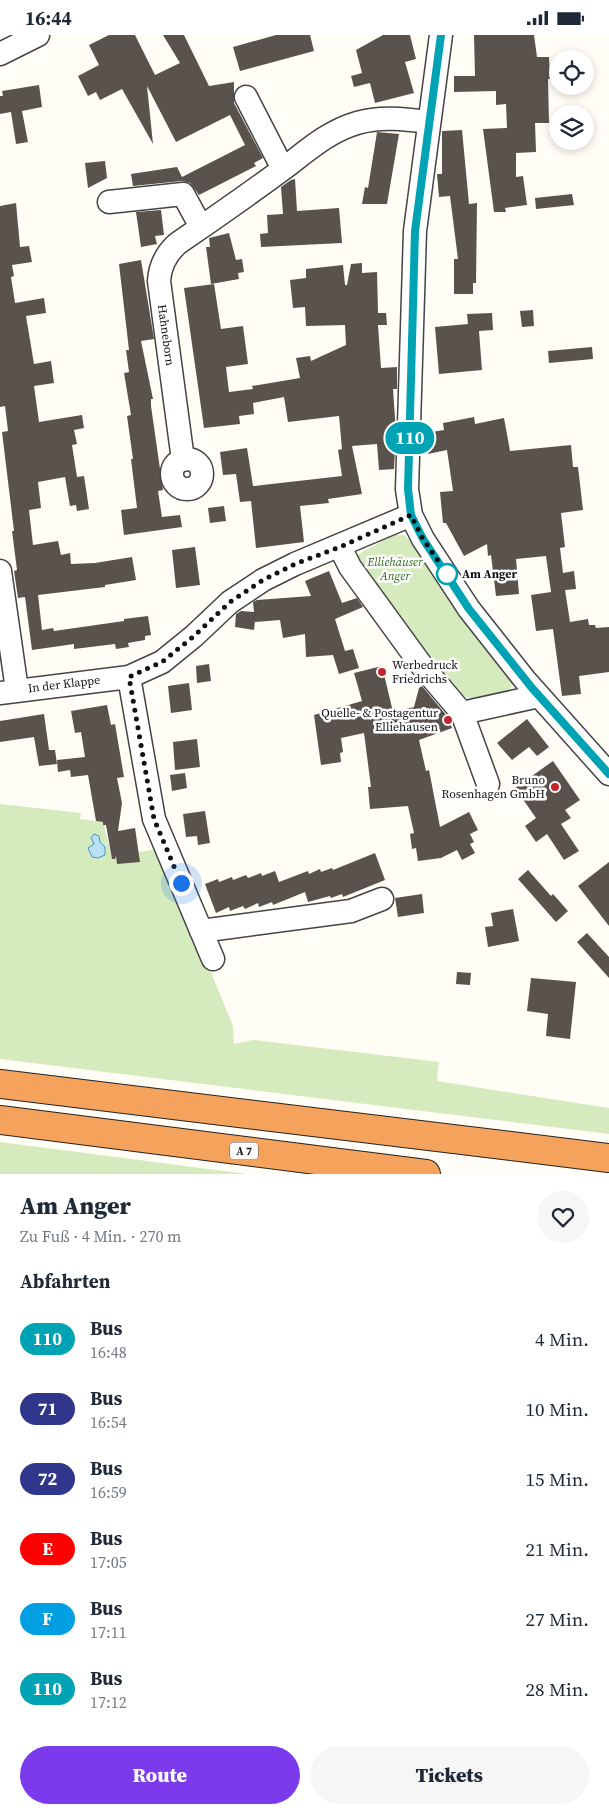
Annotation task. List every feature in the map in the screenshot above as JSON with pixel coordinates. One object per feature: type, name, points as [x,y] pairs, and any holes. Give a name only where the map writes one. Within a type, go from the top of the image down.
[{"type":"highway","points":[[0,1084],[609,1158]]},
{"type":"highway","name":"A 7","points":[[0,1120],[424,1174]]},
{"type":"street","points":[[0,54],[38,35]]},
{"type":"street","points":[[441,35],[417,212],[412,279],[408,489],[411,515],[423,539],[469,609],[538,695],[608,772]]},
{"type":"street","points":[[246,97],[283,169]]},
{"type":"street","name":"Hahneborn","points":[[183,460],[159,281],[162,264],[171,249],[327,136],[358,123],[397,118],[428,122]]},
{"type":"street","points":[[109,202],[184,193],[201,227]]},
{"type":"street","name":"In der Klappe","points":[[8,691],[129,677],[162,662],[194,636],[230,602],[263,580],[295,564],[340,547],[411,515]]},
{"type":"street","points":[[340,547],[350,567],[422,666],[462,713],[488,784]]},
{"type":"street","points":[[0,571],[8,691]]},
{"type":"street","points":[[129,677],[154,819],[213,959]]},
{"type":"street","points":[[462,713],[538,695]]},
{"type":"street","points":[[201,931],[351,911],[382,899]]},
{"type":"green space","name":"Elliehäuser Anger","points":[[393,535],[404,535],[412,543],[475,636],[512,683],[509,694],[470,698],[459,692],[429,660],[378,594],[356,563],[357,555]]},
{"type":"green space","points":[[0,804],[81,813],[80,819],[103,822],[112,857],[156,849],[195,934],[233,1026],[234,1044],[253,1040],[439,1062],[437,1081],[609,1108],[609,1134],[0,1059]]},
{"type":"green space","points":[[0,1142],[247,1174],[0,1174]]},
{"type":"water","points":[[94,834],[99,836],[100,842],[105,847],[105,855],[98,858],[92,857],[88,848],[94,844],[91,838]]},
{"type":"building","points":[[109,35],[135,35],[155,75],[180,63],[163,35],[184,35],[209,86],[234,82],[234,103],[263,158],[254,163],[256,166],[199,195],[190,183],[182,181],[133,186],[131,174],[177,167],[182,177],[245,145],[230,115],[176,142],[147,86],[153,144],[122,89],[100,100],[96,92],[88,96],[78,76],[99,65],[89,45]]},
{"type":"building","points":[[276,35],[310,35],[314,51],[240,71],[233,47]]},
{"type":"building","points":[[383,35],[410,35],[416,59],[405,62],[414,93],[375,103],[370,83],[354,87],[351,76],[362,73],[356,50]]},
{"type":"building","points":[[474,35],[534,35],[537,57],[549,57],[549,123],[535,123],[536,152],[516,153],[516,177],[523,176],[527,205],[505,208],[506,212],[494,212],[483,129],[507,128],[506,104],[496,105],[496,91],[454,92],[454,76],[475,76]]},
{"type":"building","points":[[39,85],[42,107],[22,111],[28,142],[16,144],[11,112],[0,114],[0,96],[3,96],[2,91]]},
{"type":"building","points":[[462,130],[469,204],[477,203],[476,283],[473,283],[473,294],[454,294],[454,259],[458,259],[450,196],[439,197],[437,174],[442,174],[442,131]]},
{"type":"building","points":[[377,132],[399,134],[387,204],[362,204],[365,187],[368,188]]},
{"type":"building","points":[[105,161],[107,178],[88,188],[85,163]]},
{"type":"building","points":[[295,179],[297,211],[339,208],[342,243],[261,247],[260,234],[268,233],[267,215],[283,214],[281,187]]},
{"type":"building","points":[[572,194],[574,205],[536,209],[535,198]]},
{"type":"building","points":[[16,203],[20,247],[29,246],[32,262],[12,265],[14,276],[11,277],[15,303],[44,298],[46,313],[26,316],[34,364],[51,361],[54,383],[34,386],[39,422],[82,415],[84,428],[74,430],[77,444],[72,445],[77,477],[84,476],[89,509],[77,511],[76,505],[70,506],[65,477],[38,482],[41,508],[29,510],[33,545],[58,541],[61,555],[70,553],[71,564],[95,563],[132,557],[136,580],[105,585],[105,587],[38,595],[42,630],[53,628],[54,631],[148,616],[151,635],[145,636],[145,640],[128,643],[129,647],[116,649],[115,644],[74,649],[74,644],[32,650],[25,597],[18,598],[14,571],[17,570],[12,531],[14,531],[2,432],[8,431],[5,406],[0,407],[0,206]]},
{"type":"building","points":[[161,210],[164,235],[155,236],[157,244],[141,247],[136,212]]},
{"type":"building","points":[[229,233],[236,260],[242,259],[244,272],[238,273],[239,279],[211,284],[206,247],[210,247],[209,238]]},
{"type":"building","points":[[141,260],[154,339],[141,341],[153,399],[151,399],[151,406],[163,490],[158,491],[162,517],[180,515],[182,527],[124,535],[121,510],[137,508],[127,416],[131,415],[124,373],[129,372],[126,350],[129,350],[119,264]]},
{"type":"building","points":[[362,263],[362,273],[377,272],[378,313],[386,313],[387,325],[378,325],[381,368],[397,367],[397,389],[393,389],[396,432],[394,469],[379,470],[377,444],[352,446],[362,494],[328,499],[329,503],[300,506],[304,542],[256,548],[251,501],[240,502],[236,474],[223,475],[220,452],[247,448],[253,486],[342,476],[338,450],[342,449],[339,416],[288,422],[284,397],[253,403],[254,414],[239,416],[240,424],[204,428],[184,288],[214,284],[221,329],[243,326],[248,364],[226,367],[229,392],[253,389],[252,386],[300,378],[296,358],[310,356],[311,361],[346,345],[345,325],[306,326],[305,307],[293,308],[290,280],[306,278],[306,269],[343,265],[345,285],[347,285],[351,264]]},
{"type":"building","points":[[533,310],[534,326],[522,327],[520,311]]},
{"type":"building","points":[[492,313],[493,330],[479,331],[482,370],[439,374],[435,327],[468,324],[467,314]]},
{"type":"building","points":[[592,347],[593,359],[549,363],[548,351]]},
{"type":"building","points":[[474,417],[475,424],[504,418],[510,451],[571,445],[573,467],[578,467],[583,510],[561,513],[565,547],[560,548],[563,573],[574,571],[576,589],[565,590],[570,622],[588,619],[589,625],[595,625],[596,628],[609,627],[609,672],[579,676],[581,694],[562,696],[553,629],[536,631],[531,595],[551,592],[546,556],[516,559],[519,594],[496,596],[491,555],[488,556],[487,544],[464,556],[446,523],[443,523],[440,492],[453,491],[447,450],[428,454],[425,433],[444,430],[443,423]]},
{"type":"building","points":[[224,506],[226,521],[210,523],[208,508]]},
{"type":"building","points":[[195,547],[200,585],[176,588],[172,550]]},
{"type":"building","points":[[329,571],[342,603],[357,598],[363,607],[335,619],[345,651],[353,649],[359,668],[339,674],[333,655],[306,657],[305,634],[283,638],[280,620],[255,622],[255,620],[254,630],[235,627],[236,614],[241,611],[254,612],[253,602],[257,600],[311,596],[305,581]]},
{"type":"building","points":[[209,664],[211,681],[197,683],[196,666]]},
{"type":"building","points":[[382,666],[393,712],[414,707],[419,688],[422,686],[447,716],[452,728],[419,740],[426,771],[429,770],[440,827],[469,812],[478,830],[470,834],[474,842],[470,844],[475,853],[462,860],[457,850],[441,858],[418,861],[416,848],[412,849],[410,834],[414,833],[408,806],[370,809],[368,787],[371,787],[364,733],[341,738],[343,752],[340,753],[341,762],[321,765],[314,715],[362,701],[354,673]]},
{"type":"building","points":[[189,683],[192,710],[171,713],[168,686]]},
{"type":"building","points":[[107,705],[111,725],[115,724],[124,777],[117,778],[122,803],[118,831],[135,828],[140,862],[117,864],[116,856],[115,859],[112,859],[106,825],[103,825],[103,822],[96,821],[88,775],[71,777],[70,770],[58,772],[57,760],[85,757],[81,732],[75,733],[71,711]]},
{"type":"building","points":[[44,714],[49,750],[55,750],[57,764],[39,766],[34,737],[0,742],[0,721]]},
{"type":"building","points":[[527,719],[549,747],[537,756],[529,747],[512,760],[497,743]]},
{"type":"building","points":[[197,739],[200,767],[175,770],[173,742]]},
{"type":"building","points":[[553,761],[580,800],[565,810],[571,818],[561,824],[579,851],[564,860],[547,834],[536,842],[525,826],[536,818],[515,788]]},
{"type":"building","points":[[185,773],[187,788],[172,791],[170,775]]},
{"type":"building","points":[[205,811],[210,843],[198,845],[197,836],[186,837],[183,814]]},
{"type":"building","points":[[375,853],[385,880],[343,897],[342,894],[308,902],[305,892],[273,905],[272,902],[259,907],[258,903],[245,909],[243,906],[230,911],[229,907],[216,913],[205,884],[218,879],[219,882],[232,877],[233,880],[246,875],[248,878],[261,873],[262,876],[275,871],[279,882],[308,871],[309,874],[320,869],[321,872],[332,868],[333,870]]},
{"type":"building","points":[[609,862],[609,926],[578,886]]},
{"type":"building","points":[[528,870],[551,896],[553,894],[568,911],[556,922],[518,879]]},
{"type":"building","points":[[422,894],[424,913],[398,917],[395,898]]},
{"type":"building","points":[[513,909],[519,941],[488,947],[485,927],[493,926],[491,913]]},
{"type":"building","points":[[587,933],[609,957],[609,978],[577,942]]},
{"type":"building","points":[[457,972],[471,973],[470,985],[456,984]]},
{"type":"building","points":[[531,978],[576,982],[570,1039],[546,1036],[548,1014],[527,1011]]},
{"type":"bus line","name":"110","points":[[441,35],[415,231],[412,279],[408,489],[411,515],[423,539],[469,609],[504,654],[575,738],[609,774]]},
{"type":"place","name":"Am Anger","points":[[447,574]]},
{"type":"place","name":"Werbedruck Friedrichs","points":[[382,672]]},
{"type":"place","name":"Quelle- & Postagentur Elliehausen","points":[[448,720]]},
{"type":"place","name":"Bruno Rosenhagen GmbH","points":[[555,787]]},
{"type":"route","points":[[181,883],[154,819],[129,677],[162,662],[194,636],[230,602],[263,580],[295,564],[340,547],[411,515],[423,539],[447,574]]}]
